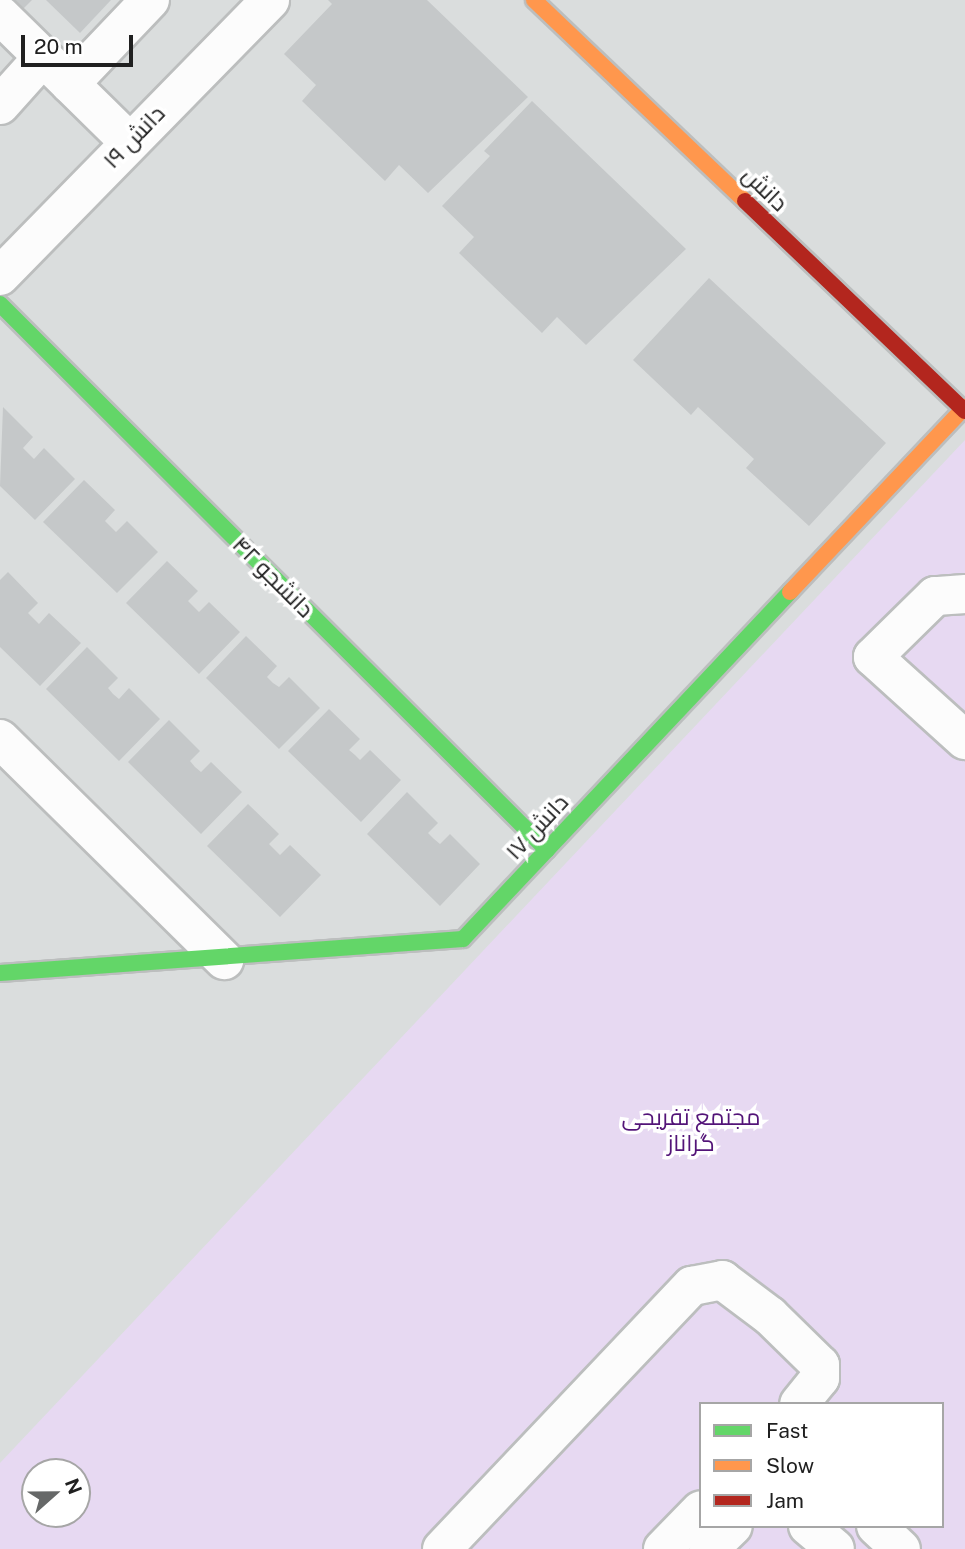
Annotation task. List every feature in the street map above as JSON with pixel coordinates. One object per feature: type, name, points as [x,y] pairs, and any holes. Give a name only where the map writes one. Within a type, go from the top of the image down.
[{"type":"street","points":[[70,84],[150,0]]},
{"type":"street","name":"دانش ۱۹","points":[[0,275],[128,141],[270,0]]},
{"type":"street","name":"دانش","points":[[534,0],[964,409]]},
{"type":"street","points":[[0,15],[128,141]]},
{"type":"street","points":[[0,105],[43,58]]},
{"type":"street","name":"دانشجو ۴۲","points":[[0,304],[547,850]]},
{"type":"street","name":"دانش ۱۷","points":[[0,972],[224,960],[463,939],[964,409]]},
{"type":"street","points":[[965,594],[935,596],[873,657],[965,740]]},
{"type":"street","points":[[0,740],[224,960]]},
{"type":"street","points":[[442,1549],[692,1286],[722,1280],[770,1316],[820,1365],[820,1378],[801,1402]]},
{"type":"street","points":[[663,1549],[699,1512]]},
{"type":"street","points":[[709,1549],[731,1528]]},
{"type":"street","points":[[810,1528],[835,1549]]},
{"type":"street","points":[[878,1528],[901,1549]]},
{"type":"shaded area","points":[[0,0],[965,0],[965,1549],[0,1549]]},
{"type":"green space","name":"مجتمع تفریحی گراناز","points":[[965,440],[965,1549],[0,1549],[0,1463]]},
{"type":"building","points":[[13,0],[32,0],[23,9]]},
{"type":"building","points":[[46,0],[111,0],[80,33]]},
{"type":"building","points":[[328,0],[427,0],[528,97],[428,193],[399,165],[385,181],[302,101],[316,85],[284,54],[332,4]]},
{"type":"building","points":[[532,101],[686,249],[586,345],[557,317],[542,333],[459,253],[474,237],[442,206],[490,156],[484,151]]},
{"type":"building","points":[[709,278],[886,443],[809,526],[746,468],[754,459],[698,407],[691,415],[633,360]]},
{"type":"building","points":[[3,407],[33,437],[23,448],[34,459],[44,448],[75,479],[35,520],[0,486]]},
{"type":"building","points":[[84,480],[115,510],[105,521],[116,532],[127,521],[158,552],[117,593],[43,522]]},
{"type":"building","points":[[167,561],[198,591],[188,601],[199,612],[209,602],[240,632],[199,674],[126,603]]},
{"type":"building","points":[[8,572],[38,603],[28,613],[39,624],[49,613],[81,643],[40,686],[0,647],[0,580]]},
{"type":"building","points":[[246,636],[277,666],[267,677],[273,683],[279,687],[289,677],[320,708],[279,749],[206,678]]},
{"type":"building","points":[[87,647],[118,678],[108,688],[113,694],[119,699],[129,688],[160,719],[119,761],[46,689]]},
{"type":"building","points":[[329,709],[360,739],[349,750],[360,760],[370,750],[401,780],[361,822],[288,751]]},
{"type":"building","points":[[169,720],[200,751],[190,761],[195,767],[201,772],[211,762],[242,792],[201,834],[128,762]]},
{"type":"building","points":[[407,792],[438,823],[428,833],[434,839],[440,844],[450,834],[480,864],[440,906],[367,834]]},
{"type":"building","points":[[248,804],[279,834],[269,844],[280,855],[290,845],[321,875],[280,917],[207,846]]},
{"type":"traffic: fast","points":[[0,304],[547,850]]},
{"type":"traffic: fast","points":[[0,973],[463,939],[790,592]]},
{"type":"traffic: slow","points":[[534,0],[745,201]]},
{"type":"traffic: slow","points":[[790,592],[965,407]]},
{"type":"traffic: jam","points":[[745,201],[965,411]]}]
